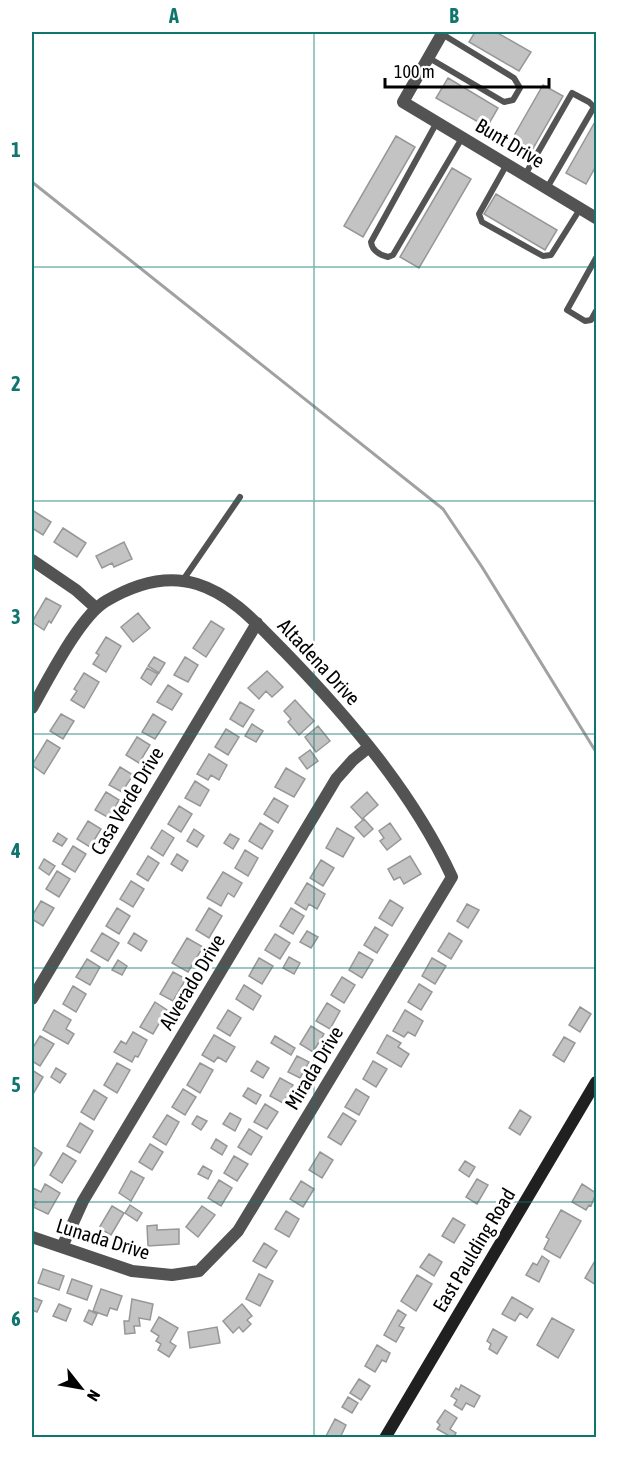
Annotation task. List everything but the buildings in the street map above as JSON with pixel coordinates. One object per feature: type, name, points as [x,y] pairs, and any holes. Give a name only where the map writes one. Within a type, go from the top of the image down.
[{"type":"main road","name":"East Paulding Road","points":[[385,1437],[597,1082]]},
{"type":"street","points":[[428,57],[442,33]]},
{"type":"street","name":"Bunt Drive","points":[[428,57],[403,102],[597,218]]},
{"type":"street","points":[[32,560],[76,590],[96,608],[84,621],[32,708]]},
{"type":"street","name":"Altadena Drive","points":[[96,608],[105,601],[141,584],[161,580],[194,583],[219,592],[256,624],[314,682],[369,747],[404,796],[442,856],[452,877]]},
{"type":"street","name":"Casa Verde Drive","points":[[32,999],[256,624]]},
{"type":"street","name":"Alverado Drive","points":[[62,1247],[83,1201],[336,779],[353,760],[369,747]]},
{"type":"street","name":"Mirada Drive","points":[[199,1271],[238,1231],[452,877]]},
{"type":"street","name":"Lunada Drive","points":[[32,1237],[143,1274],[172,1275],[199,1271]]},
{"type":"lane","points":[[428,57],[504,102],[513,100],[520,88],[514,78],[442,33]]},
{"type":"lane","points":[[525,175],[572,93],[589,102],[594,107],[547,188]]},
{"type":"lane","points":[[437,122],[371,242],[371,247],[383,255],[388,257],[393,255],[462,137]]},
{"type":"lane","points":[[507,164],[479,214],[482,222],[543,256],[551,255],[580,208]]},
{"type":"lane","points":[[597,258],[567,310],[585,321],[591,320],[597,311]]},
{"type":"lane","points":[[182,581],[240,497]]},
{"type":"waterway","points":[[32,182],[443,509],[482,567],[596,752]]}]
